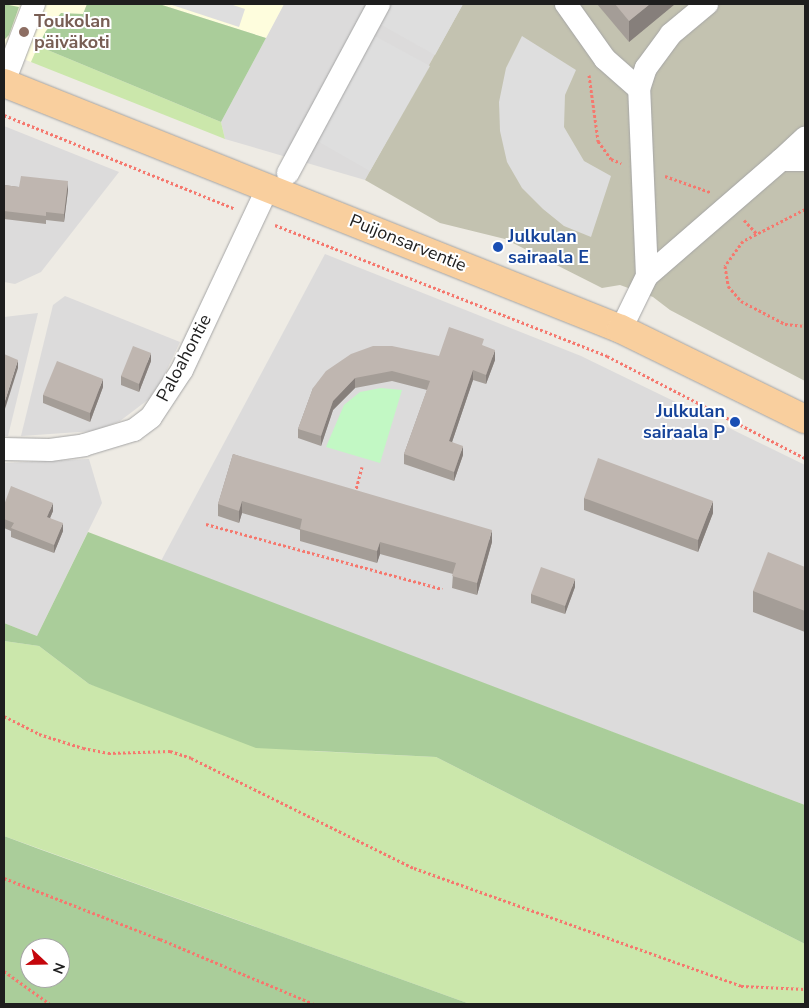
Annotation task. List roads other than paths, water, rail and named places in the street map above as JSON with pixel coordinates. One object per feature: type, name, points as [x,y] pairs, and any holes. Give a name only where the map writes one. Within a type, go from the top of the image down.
[{"type":"main road","name":"Puijonsarventie","points":[[4,83],[278,180],[620,329],[805,419]]},
{"type":"street","points":[[4,83],[34,4]]},
{"type":"street","name":"Paloahontie","points":[[4,449],[50,450],[84,445],[134,430],[151,417],[182,370],[252,216],[278,180],[379,4]]},
{"type":"street","points":[[566,4],[605,59],[639,89]]},
{"type":"street","points":[[647,276],[639,89],[646,68],[671,34],[707,4]]},
{"type":"street","points":[[620,329],[647,276],[805,138]]},
{"type":"street","points":[[781,160],[805,160]]},
{"type":"place","name":"Toukolan päiväkoti","points":[[24,32]]},
{"type":"place","name":"Julkulan sairaala E","points":[[498,247]]},
{"type":"place","name":"Julkulan sairaala P","points":[[735,422]]}]
